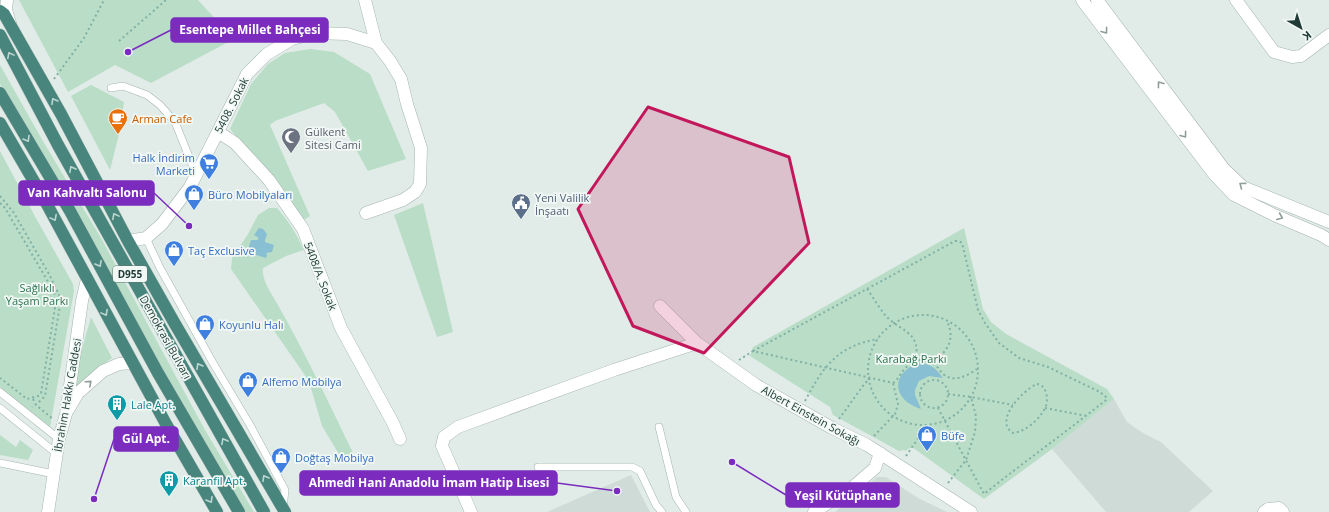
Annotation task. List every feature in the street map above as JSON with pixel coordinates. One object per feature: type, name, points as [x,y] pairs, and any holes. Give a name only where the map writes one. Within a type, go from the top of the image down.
[{"type":"highway","points":[[0,11],[4,14],[62,114],[128,241],[175,324],[286,511]]},
{"type":"highway","name":"Demokrasi Bulvarı","points":[[0,35],[62,152],[264,512]]},
{"type":"highway","name":"D955","points":[[0,93],[70,211],[158,373],[239,512]]},
{"type":"highway","points":[[0,123],[43,197],[132,362],[217,512]]},
{"type":"street","points":[[7,0],[6,10],[10,26]]},
{"type":"street","points":[[365,0],[376,44],[390,61],[401,79],[421,148],[420,184],[415,192],[403,200],[366,213]]},
{"type":"street","points":[[1082,0],[1214,174],[1234,195],[1329,240]]},
{"type":"street","points":[[1097,0],[1224,169],[1243,187],[1329,222]]},
{"type":"street","points":[[1236,0],[1274,52],[1292,57],[1301,56],[1329,35]]},
{"type":"street","name":"5408. Sokak","points":[[146,238],[162,224],[190,187],[247,74],[267,54],[292,39],[314,33],[347,34],[376,44]]},
{"type":"street","name":"5408/A. Sokak","points":[[218,132],[235,142],[268,180],[303,229],[327,287],[341,328],[393,423],[400,439]]},
{"type":"street","points":[[128,241],[146,238]]},
{"type":"street","name":"İbrahim Hakkı Caddesi","points":[[48,512],[82,301],[87,279]]},
{"type":"street","name":"Albert Einstein Sokağı","points":[[660,306],[676,324],[697,343],[756,385],[832,428],[867,445],[971,512]]},
{"type":"street","points":[[471,512],[442,446],[444,438],[458,426],[614,370],[697,343]]},
{"type":"street","points":[[64,420],[78,393],[104,371],[119,364],[132,362]]},
{"type":"street","points":[[814,512],[854,487],[875,468],[880,453]]},
{"type":"street","points":[[1264,512],[1268,509],[1279,508],[1283,512]]},
{"type":"lane","points":[[111,88],[123,86],[147,95],[160,105],[175,122],[196,174]]},
{"type":"lane","points":[[146,238],[160,268],[213,363],[250,425],[285,490],[286,511]]},
{"type":"lane","points":[[0,392],[59,439]]},
{"type":"lane","points":[[0,408],[57,454]]},
{"type":"lane","points":[[659,427],[676,497],[686,512]]},
{"type":"lane","points":[[0,463],[54,474]]},
{"type":"lane","points":[[538,467],[632,467],[640,471],[656,505],[662,512]]},
{"type":"lane","points":[[823,512],[854,487]]},
{"type":"path","points":[[54,79],[84,38],[104,0]]},
{"type":"path","points":[[119,41],[166,0]]},
{"type":"path","points":[[0,196],[14,213],[49,274],[61,299],[45,396],[36,405],[31,407],[29,406]]},
{"type":"path","points":[[0,203],[5,208],[34,256],[56,298],[56,307],[41,393],[38,396],[27,400],[0,378]]},
{"type":"path","points":[[729,365],[955,241],[959,241],[962,243],[978,310],[999,343],[1019,358],[1048,367],[1106,397],[1106,400],[1087,416],[984,494],[938,408]]},
{"type":"path","points":[[867,289],[889,319],[907,331],[914,339],[917,347],[916,361]]},
{"type":"path","points":[[923,315],[929,315],[946,320],[961,329],[972,344],[976,353],[978,378],[971,397],[961,409],[945,420],[928,424],[909,423],[892,415],[879,403],[871,386],[868,368],[872,350],[881,334],[895,322],[911,316],[923,315]]},
{"type":"path","points":[[932,363],[945,353],[948,348],[951,333],[946,320]]},
{"type":"path","points":[[801,410],[824,368],[835,357],[863,342],[878,339]]},
{"type":"path","points":[[753,351],[870,379],[894,383]]},
{"type":"path","points":[[867,445],[892,415],[895,414],[898,404],[894,383],[901,372],[916,361],[922,360],[932,363],[944,375],[954,378],[968,375],[977,369]]},
{"type":"path","points":[[832,428],[865,383],[870,379]]},
{"type":"path","points":[[937,380],[945,386],[948,394],[945,404],[938,408],[932,409],[924,405],[919,397],[921,388],[928,381],[937,380]]},
{"type":"path","points":[[1036,384],[1044,387],[1046,392],[1047,398],[1045,408],[1024,430],[1013,433],[1009,431],[1006,423],[1013,405],[1021,394],[1036,384]]},
{"type":"path","points":[[948,394],[1013,405]]},
{"type":"path","points":[[940,493],[966,460],[975,432],[976,416],[971,397]]},
{"type":"path","points":[[33,398],[36,405],[64,420]]},
{"type":"path","points":[[1045,408],[1087,416]]},
{"type":"path","points":[[900,465],[928,424]]},
{"type":"highlighted area","points":[[648,107],[789,157],[809,243],[704,353],[633,326],[578,209]]},
{"type":"shaded area","points":[[1114,399],[1127,422],[1143,433],[1161,442],[1213,491],[1189,512],[1106,512],[1052,449]]},
{"type":"shaded area","points":[[631,475],[650,512],[547,512]]},
{"type":"shaded area","points":[[877,477],[886,477],[918,498],[947,512],[835,512]]},
{"type":"green space","points":[[19,0],[198,0],[234,39],[151,83],[115,65],[68,92]]},
{"type":"green space","points":[[310,49],[334,52],[370,74],[406,159],[368,171],[335,112],[324,103],[275,121],[270,125],[310,216],[302,221],[256,159],[230,129],[251,84],[268,64],[285,53]]},
{"type":"green space","points":[[0,65],[44,143],[101,238],[205,430],[254,512],[245,512],[162,371],[0,84]]},
{"type":"green space","points":[[91,85],[124,102],[120,130],[110,170],[71,96]]},
{"type":"green space","name":"Sağlıklı Yaşam Parkı","points":[[0,151],[73,284],[74,291],[50,427],[0,387]]},
{"type":"green space","points":[[423,203],[453,332],[437,337],[394,215]]},
{"type":"green space","points":[[269,208],[277,208],[282,213],[304,250],[286,256],[263,268],[264,278],[327,399],[354,455],[343,461],[322,426],[309,381],[231,269],[232,258],[248,234],[258,215]]},
{"type":"green space","name":"Karabağ Parkı","points":[[964,228],[983,309],[991,322],[1006,334],[1107,389],[1114,399],[1052,449],[984,499],[912,447],[906,451],[899,451],[833,415],[830,407],[750,356],[753,347]]},
{"type":"green space","points":[[91,317],[112,358],[89,375],[77,388],[76,370]]},
{"type":"green space","points":[[0,435],[16,447],[20,440],[33,450],[28,460],[0,455]]},
{"type":"water","points":[[259,228],[263,229],[267,234],[265,242],[274,245],[272,252],[266,253],[266,258],[253,254],[252,250],[249,250],[251,240],[257,240],[259,238],[254,235]]},
{"type":"water","points":[[918,363],[927,364],[933,367],[943,378],[929,376],[919,381],[915,390],[915,395],[921,409],[904,400],[898,387],[899,380],[903,374],[909,368]]},
{"type":"place","name":"Esentepe Millet Bahçesi","points":[[128,52]]},
{"type":"place","name":"Arman Cafe","points":[[118,135]]},
{"type":"place","name":"Gülkent Sitesi Cami","points":[[291,154]]},
{"type":"place","name":"Halk İndirim Marketi","points":[[209,180]]},
{"type":"place","name":"Büro Mobilyaları","points":[[194,211]]},
{"type":"place","name":"Yeni Valilik İnşaatı","points":[[521,220]]},
{"type":"place","name":"Van Kahvaltı Salonu","points":[[189,226]]},
{"type":"place","name":"Taç Exclusive","points":[[174,267]]},
{"type":"place","name":"Koyunlu Halı","points":[[205,341]]},
{"type":"place","name":"Alfemo Mobilya","points":[[248,398]]},
{"type":"place","name":"Lale Apt.","points":[[117,421]]},
{"type":"place","name":"Büfe","points":[[927,452]]},
{"type":"place","name":"Yeşil Kütüphane","points":[[732,462]]},
{"type":"place","name":"Doğtaş Mobilya","points":[[281,474]]},
{"type":"place","name":"Ahmedi Hani Anadolu İmam Hatip Lisesi","points":[[617,491]]},
{"type":"place","name":"Karanfil Apt.","points":[[169,497]]},
{"type":"place","name":"Gül Apt.","points":[[94,499]]}]
